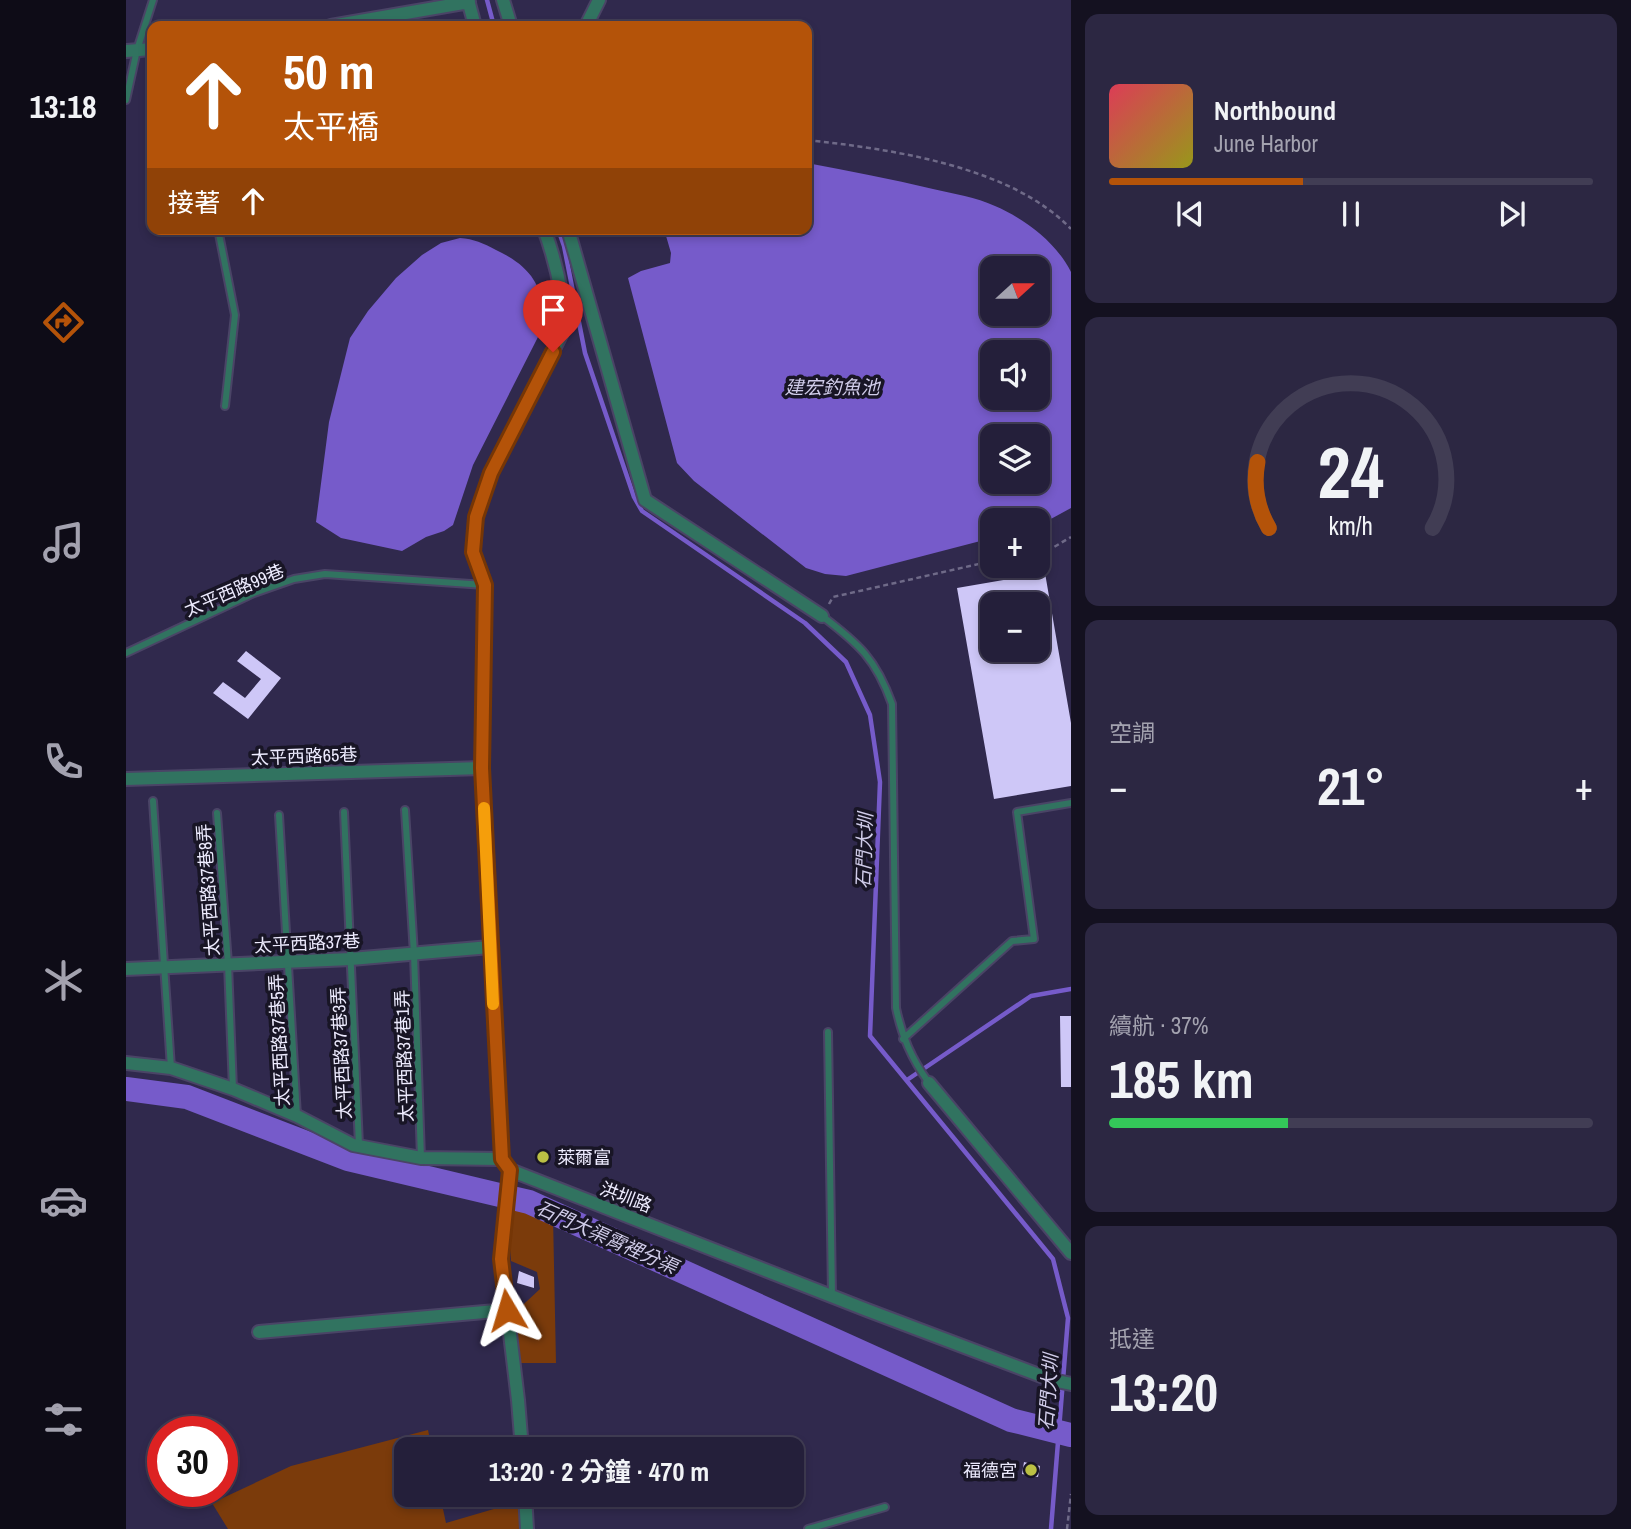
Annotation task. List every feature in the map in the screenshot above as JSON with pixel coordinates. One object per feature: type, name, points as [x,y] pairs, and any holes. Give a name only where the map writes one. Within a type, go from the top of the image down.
[{"type":"street","points":[[503,0],[509,21]]},
{"type":"street","points":[[588,21],[599,0]]},
{"type":"street","points":[[359,21],[469,1],[474,21]]},
{"type":"street","points":[[521,1437],[501,1259],[508,1187],[490,947],[482,768],[485,585],[473,552],[476,517],[491,473],[564,330],[562,294],[555,259],[546,235]]},
{"type":"street","points":[[570,235],[645,500],[822,616]]},
{"type":"street","name":"太平西路65巷","points":[[126,779],[482,768]]},
{"type":"street","name":"太平西路37巷","points":[[126,969],[351,959],[490,947]]},
{"type":"street","name":"洪圳路","points":[[126,1063],[171,1068],[233,1089],[297,1116],[354,1145],[421,1158],[506,1165],[832,1297],[1052,1380],[1070,1384]]},
{"type":"street","points":[[929,1083],[1071,1253]]},
{"type":"street","points":[[259,1332],[507,1310]]},
{"type":"street","points":[[526,1507],[527,1529]]},
{"type":"lane","points":[[126,100],[131,51],[153,0]]},
{"type":"lane","points":[[219,235],[235,315],[225,406]]},
{"type":"lane","name":"太平西路99巷","points":[[126,653],[254,593],[294,579],[325,574],[485,585]]},
{"type":"lane","points":[[822,616],[854,640],[872,661],[884,681],[892,704],[896,1008],[903,1040],[916,1066],[929,1083]]},
{"type":"lane","points":[[153,801],[171,1068]]},
{"type":"lane","points":[[903,1040],[1012,941],[1034,939],[1017,812],[1071,803]]},
{"type":"lane","name":"太平西路37巷1弄","points":[[405,810],[414,954],[421,1158]]},
{"type":"lane","name":"太平西路37巷3弄","points":[[344,812],[359,1145]]},
{"type":"lane","name":"太平西路37巷8弄","points":[[217,813],[228,964],[233,1089]]},
{"type":"lane","name":"太平西路37巷5弄","points":[[279,815],[297,1116]]},
{"type":"lane","points":[[828,1032],[832,1297]]},
{"type":"lane","points":[[808,1529],[885,1507]]},
{"type":"path","points":[[812,140],[907,155],[992,177],[1043,205],[1071,229]]},
{"type":"path","points":[[1050,548],[1071,537]]},
{"type":"path","points":[[822,616],[833,597],[980,564]]},
{"type":"path","points":[[1067,1529],[1071,1494]]},
{"type":"shaded area","points":[[509,1201],[528,1205],[553,1216],[556,1363],[516,1363],[513,1314],[540,1289],[537,1272],[511,1261]]},
{"type":"shaded area","points":[[428,1430],[429,1437],[401,1437]]},
{"type":"shaded area","points":[[394,1439],[394,1507],[443,1507],[446,1523],[501,1507],[519,1507],[521,1529],[228,1529],[214,1507],[238,1507],[238,1491],[291,1466]]},
{"type":"water","name":"建宏釣魚池","points":[[812,164],[965,196],[995,206],[1017,218],[1048,241],[1071,272],[1071,508],[1050,519],[1050,508],[980,508],[980,541],[846,576],[825,574],[806,568],[694,481],[677,463],[628,278],[641,271],[670,263],[671,253],[666,235],[812,235]]},
{"type":"water","points":[[460,238],[474,240],[509,257],[530,274],[540,295],[542,308],[538,337],[473,465],[453,525],[402,551],[341,538],[316,522],[329,422],[350,338],[368,311],[396,278],[422,255],[441,243]]},
{"type":"building","points":[[1016,578],[1046,578],[1048,592],[980,592],[980,662],[1050,662],[1050,602],[1071,723],[1071,786],[994,799],[957,588]]},
{"type":"building","points":[[246,651],[281,678],[248,719],[213,693],[223,682],[245,698],[261,679],[237,661]]},
{"type":"building","points":[[1060,1016],[1071,1016],[1071,1087],[1061,1087]]},
{"type":"building","points":[[519,1271],[534,1277],[534,1288],[517,1283]]},
{"type":"building","name":"福德宮","points":[[1024,1462],[1040,1466],[1038,1477],[1022,1474]]},
{"type":"waterway","name":"石門大圳","points":[[487,0],[493,21]]},
{"type":"waterway","name":"石門大圳","points":[[560,235],[585,353],[634,497],[642,511],[805,623],[846,662],[870,715],[880,782],[870,1036],[1053,1259],[1068,1318],[1051,1529]]},
{"type":"waterway","points":[[907,1080],[1031,996],[1071,989]]},
{"type":"waterway","name":"石門大渠霄裡分渠","points":[[126,1089],[187,1097],[348,1159],[529,1202],[1011,1420],[1071,1435]]},
{"type":"slow traffic","points":[[484,808],[493,1004]]},
{"type":"place","name":"萊爾富","points":[[543,1157]]},
{"type":"place","name":"福德宮","points":[[1031,1470]]},
{"type":"route","points":[[507,1310],[501,1259],[510,1170],[502,1159],[482,768],[485,585],[473,552],[476,517],[491,473],[553,352]]}]
